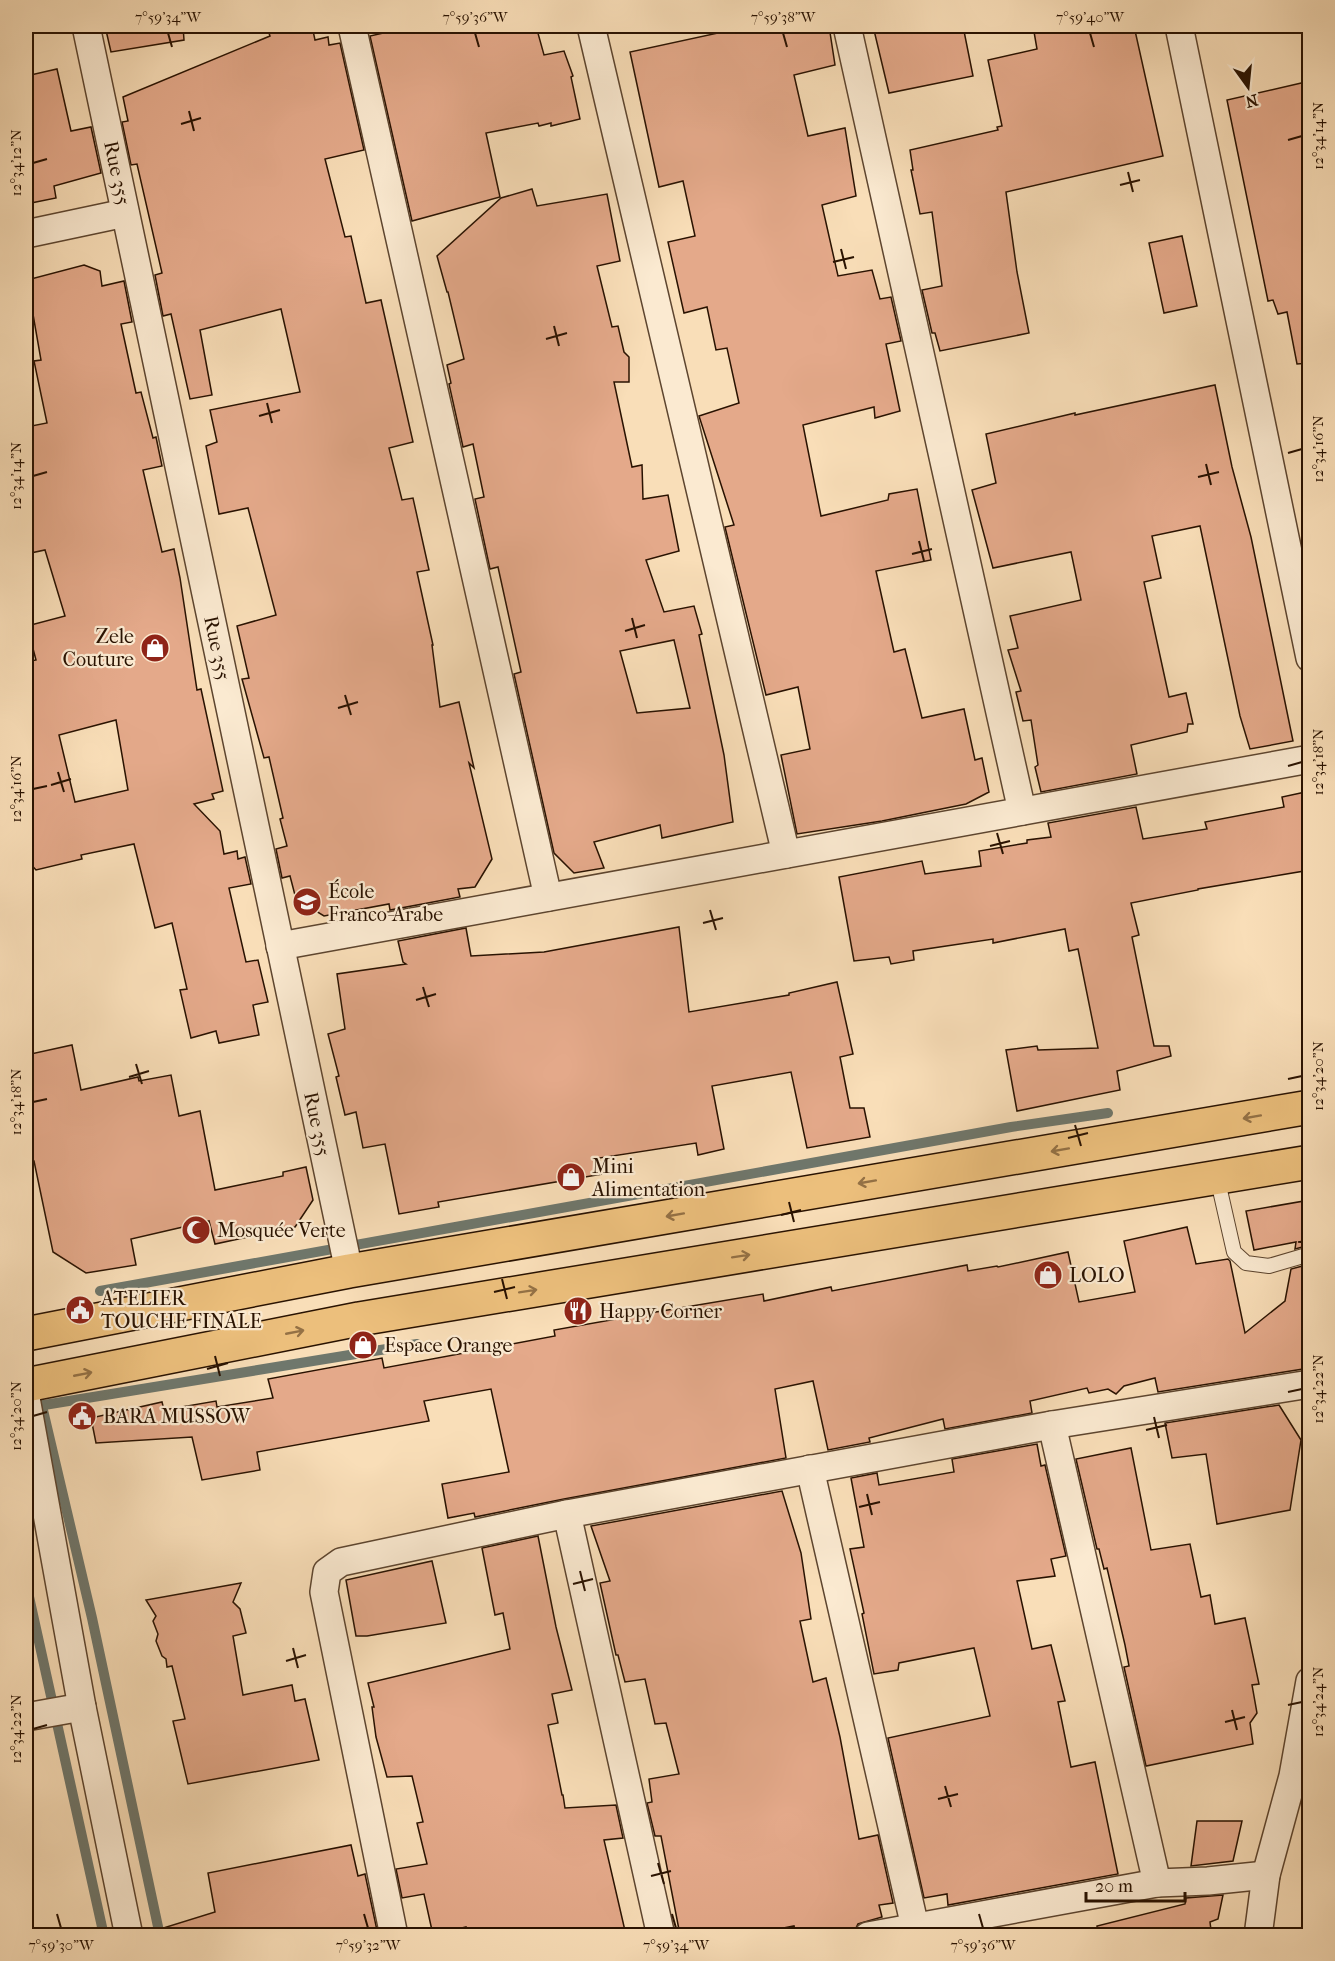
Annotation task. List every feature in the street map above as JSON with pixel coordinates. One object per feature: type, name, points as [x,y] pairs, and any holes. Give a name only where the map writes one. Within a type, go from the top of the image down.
[{"type":"main road","points":[[26,1334],[349,1271],[1310,1107]]},
{"type":"main road","points":[[26,1385],[359,1319],[1310,1162]]},
{"type":"street","name":"Rue 355","points":[[86,26],[349,1271]]},
{"type":"street","points":[[351,26],[548,897]]},
{"type":"street","points":[[591,26],[786,854]]},
{"type":"street","points":[[847,26],[1022,811]]},
{"type":"street","points":[[1179,26],[1310,658]]},
{"type":"street","points":[[26,234],[125,213]]},
{"type":"street","points":[[280,946],[1310,759]]},
{"type":"street","points":[[394,1935],[324,1592],[327,1572],[341,1562],[567,1514],[810,1469],[1052,1425],[1310,1384]]},
{"type":"street","points":[[26,1398],[82,1707],[129,1935]]},
{"type":"street","points":[[1052,1425],[1157,1883]]},
{"type":"street","points":[[810,1469],[915,1928]]},
{"type":"street","points":[[567,1514],[662,1935]]},
{"type":"street","points":[[1258,1935],[1266,1875],[1301,1778],[1310,1681]]},
{"type":"street","points":[[26,1717],[82,1707]]},
{"type":"street","points":[[868,1935],[1157,1883],[1266,1875]]},
{"type":"lane","points":[[1217,1177],[1234,1252],[1246,1263],[1269,1266],[1310,1254]]},
{"type":"building","points":[[105,26],[183,26],[184,40],[111,52]]},
{"type":"building","points":[[300,26],[312,26],[315,40],[328,37],[329,45],[340,43],[364,150],[325,159],[345,237],[351,236],[366,303],[381,300],[413,442],[389,448],[402,500],[413,498],[429,570],[417,572],[433,645],[440,707],[459,702],[474,768],[469,763],[492,859],[475,887],[458,889],[460,897],[390,910],[389,904],[324,916],[296,899],[290,876],[282,878],[276,849],[287,846],[280,819],[283,818],[269,757],[264,758],[242,679],[249,678],[237,626],[276,615],[248,508],[219,514],[206,446],[217,442],[210,410],[300,392],[281,309],[200,330],[212,395],[190,399],[171,314],[163,316],[155,275],[162,273],[137,164],[131,165],[122,122],[128,121],[123,97],[270,36],[269,33]]},
{"type":"building","points":[[414,26],[536,26],[544,55],[564,51],[573,76],[571,77],[580,119],[551,126],[551,123],[539,126],[538,123],[486,133],[500,197],[412,221],[370,36]]},
{"type":"building","points":[[731,26],[829,26],[835,65],[794,75],[808,136],[845,128],[856,196],[822,205],[838,276],[872,270],[880,299],[891,297],[901,341],[886,344],[900,411],[875,418],[874,407],[803,425],[821,516],[888,500],[889,494],[917,489],[931,560],[876,571],[894,652],[905,649],[922,718],[964,709],[975,760],[982,758],[989,792],[966,804],[882,821],[797,834],[781,755],[810,749],[798,687],[766,695],[725,527],[734,525],[699,416],[739,403],[727,348],[716,350],[707,307],[684,313],[668,242],[695,236],[683,181],[659,187],[630,52],[732,30]]},
{"type":"building","points":[[873,26],[963,26],[973,76],[889,93]]},
{"type":"building","points":[[1033,26],[1134,26],[1163,156],[1006,192],[1017,272],[1029,333],[940,351],[935,333],[932,333],[922,290],[942,286],[932,212],[920,214],[911,170],[913,170],[910,150],[998,130],[997,127],[1002,126],[988,60],[1037,49]]},
{"type":"building","points":[[57,69],[71,131],[91,127],[101,173],[54,186],[56,198],[26,204],[26,76]]},
{"type":"building","points":[[1310,81],[1310,363],[1297,364],[1287,312],[1278,314],[1273,300],[1268,301],[1227,100]]},
{"type":"building","points":[[532,189],[537,206],[607,194],[620,261],[597,266],[612,327],[618,326],[624,352],[629,357],[629,382],[614,382],[632,467],[642,465],[643,499],[668,495],[679,551],[646,560],[664,612],[694,606],[702,634],[699,635],[724,755],[733,822],[662,838],[660,825],[594,842],[604,868],[574,873],[554,853],[514,674],[521,672],[498,567],[490,569],[475,499],[484,497],[473,444],[463,447],[449,384],[451,383],[447,365],[464,359],[437,256],[501,198]],"holes":[[[674,640],[690,708],[637,713],[620,651]]]},
{"type":"building","points":[[1182,236],[1197,306],[1164,313],[1149,243]]},
{"type":"building","points":[[84,265],[100,271],[102,286],[124,281],[132,322],[121,324],[136,393],[141,392],[153,438],[156,437],[162,466],[143,470],[162,552],[174,549],[197,690],[201,689],[223,791],[212,794],[214,799],[194,804],[220,831],[224,854],[237,851],[238,859],[245,857],[251,884],[229,888],[246,962],[258,960],[268,1002],[253,1005],[259,1035],[219,1043],[216,1031],[191,1038],[180,990],[187,989],[172,923],[155,928],[134,844],[81,855],[82,859],[36,870],[26,859],[26,662],[36,660],[27,626],[65,616],[45,550],[26,554],[26,427],[47,423],[34,361],[41,360],[27,280]],"holes":[[[116,720],[128,790],[75,802],[59,735]]]},
{"type":"building","points":[[1215,385],[1232,467],[1251,537],[1293,741],[1250,749],[1240,716],[1200,526],[1152,536],[1161,578],[1144,582],[1169,697],[1186,693],[1193,724],[1188,724],[1187,732],[1131,745],[1137,774],[1041,792],[1035,767],[1038,765],[1031,720],[1023,721],[1016,692],[1021,691],[1008,650],[1018,648],[1010,616],[1081,600],[1071,552],[993,568],[972,490],[996,483],[986,434],[1075,413],[1075,415]]},
{"type":"building","points":[[1310,791],[1310,870],[1131,903],[1139,935],[1132,937],[1154,1046],[1169,1046],[1171,1056],[1117,1071],[1120,1090],[1017,1111],[1006,1050],[1037,1046],[1038,1050],[1098,1048],[1078,949],[1069,951],[1065,929],[993,943],[993,939],[913,951],[914,960],[891,964],[889,957],[854,961],[839,877],[922,861],[925,874],[981,866],[979,851],[1051,837],[1048,823],[1136,807],[1143,839],[1207,829],[1205,822],[1284,807],[1282,797]]},
{"type":"building","points":[[679,927],[689,1012],[789,995],[789,993],[837,982],[853,1054],[840,1057],[850,1108],[864,1108],[870,1137],[807,1148],[791,1072],[712,1086],[724,1149],[698,1155],[696,1143],[599,1158],[603,1174],[438,1202],[439,1207],[399,1214],[385,1144],[363,1148],[356,1112],[345,1115],[336,1077],[339,1076],[328,1034],[345,1029],[337,974],[406,964],[403,962],[398,941],[466,928],[471,956],[544,952]]},
{"type":"building","points":[[72,1045],[81,1090],[138,1077],[139,1081],[171,1075],[179,1116],[200,1111],[215,1190],[283,1176],[283,1172],[306,1167],[313,1200],[295,1227],[215,1244],[209,1221],[131,1239],[136,1265],[86,1273],[53,1252],[26,1133],[26,1055]]},
{"type":"building","points":[[1310,1200],[1310,1240],[1298,1242],[1310,1243],[1310,1245],[1295,1249],[1296,1242],[1254,1250],[1246,1211]]},
{"type":"building","points":[[1187,1227],[1196,1264],[1228,1259],[1230,1261],[1245,1333],[1285,1301],[1291,1269],[1310,1264],[1310,1363],[1303,1369],[1158,1392],[1155,1378],[1124,1386],[1116,1394],[1108,1389],[1089,1393],[1087,1388],[1030,1401],[1032,1413],[945,1429],[943,1419],[869,1438],[870,1442],[828,1450],[813,1381],[775,1389],[786,1458],[475,1517],[474,1513],[448,1518],[442,1484],[509,1472],[491,1389],[424,1401],[429,1421],[257,1452],[260,1470],[202,1480],[192,1437],[96,1443],[91,1418],[162,1402],[164,1410],[216,1401],[217,1407],[273,1398],[268,1379],[382,1358],[384,1368],[555,1336],[554,1330],[656,1312],[763,1294],[764,1301],[831,1287],[832,1291],[967,1265],[968,1271],[998,1267],[1068,1252],[1079,1302],[1135,1292],[1124,1241]]},
{"type":"building","points":[[1279,1405],[1301,1440],[1290,1510],[1217,1524],[1206,1454],[1172,1458],[1165,1423]]},
{"type":"building","points":[[1037,1444],[1041,1466],[1045,1465],[1066,1556],[1051,1559],[1055,1576],[1017,1581],[1032,1649],[1051,1645],[1065,1701],[1058,1702],[1071,1767],[1095,1762],[1118,1874],[948,1905],[947,1894],[924,1898],[888,1738],[990,1716],[974,1648],[899,1663],[898,1670],[874,1674],[850,1549],[864,1547],[851,1478],[877,1473],[879,1485],[954,1472],[952,1459]]},
{"type":"building","points":[[1131,1448],[1151,1550],[1190,1544],[1201,1597],[1210,1595],[1215,1624],[1245,1618],[1259,1684],[1252,1685],[1257,1713],[1250,1723],[1253,1744],[1146,1766],[1124,1667],[1129,1666],[1125,1645],[1107,1568],[1104,1569],[1099,1549],[1097,1549],[1076,1459]]},
{"type":"building","points":[[782,1491],[801,1553],[811,1619],[800,1621],[813,1682],[826,1678],[840,1737],[859,1839],[878,1835],[893,1903],[879,1905],[882,1917],[858,1924],[853,1934],[848,1935],[796,1935],[794,1926],[748,1935],[680,1935],[661,1836],[655,1836],[647,1803],[652,1802],[649,1779],[679,1774],[666,1723],[655,1724],[645,1679],[625,1682],[618,1655],[616,1655],[600,1583],[610,1581],[591,1526]]},
{"type":"building","points":[[538,1536],[556,1627],[572,1690],[552,1694],[558,1723],[548,1725],[562,1795],[565,1808],[616,1805],[623,1838],[604,1840],[626,1935],[467,1935],[466,1927],[433,1935],[424,1894],[402,1898],[396,1869],[427,1864],[417,1823],[423,1822],[412,1776],[387,1777],[376,1737],[372,1707],[374,1707],[368,1683],[510,1649],[503,1613],[495,1615],[482,1548]]},
{"type":"building","points":[[432,1561],[446,1623],[356,1636],[346,1580]]},
{"type":"building","points":[[241,1583],[233,1602],[240,1609],[246,1633],[233,1636],[243,1695],[292,1685],[295,1701],[305,1699],[319,1760],[188,1784],[173,1721],[185,1719],[172,1666],[167,1667],[166,1659],[162,1656],[156,1641],[158,1634],[153,1621],[156,1616],[146,1600]]},
{"type":"building","points":[[1197,1821],[1242,1821],[1233,1861],[1191,1866]]},
{"type":"building","points":[[351,1845],[358,1876],[365,1874],[378,1935],[160,1935],[160,1929],[215,1912],[208,1873]]},
{"type":"building","points":[[1223,1895],[1218,1919],[1210,1922],[1211,1930],[1190,1935],[1098,1935],[1097,1926],[1185,1904],[1186,1898]]},
{"type":"waterway","points":[[100,1291],[1011,1127],[1108,1113]]},
{"type":"waterway","points":[[38,1406],[417,1344]]},
{"type":"waterway","points":[[42,1406],[92,1618],[160,1936]]},
{"type":"waterway","points":[[26,1583],[104,1936]]},
{"type":"place","name":"Zele Couture","points":[[155,648]]},
{"type":"place","name":"École Franco-Arabe","points":[[307,902]]},
{"type":"place","name":"Mini Alimentation","points":[[571,1177]]},
{"type":"place","name":"Mosquée Verte","points":[[196,1230]]},
{"type":"place","name":"LOLO","points":[[1048,1275]]},
{"type":"place","name":"ATELIER TOUCHE FINALE","points":[[80,1310]]},
{"type":"place","name":"Happy Corner","points":[[578,1311]]},
{"type":"place","name":"Espace Orange","points":[[363,1345]]},
{"type":"place","name":"BARA MUSSOW","points":[[82,1416]]}]
